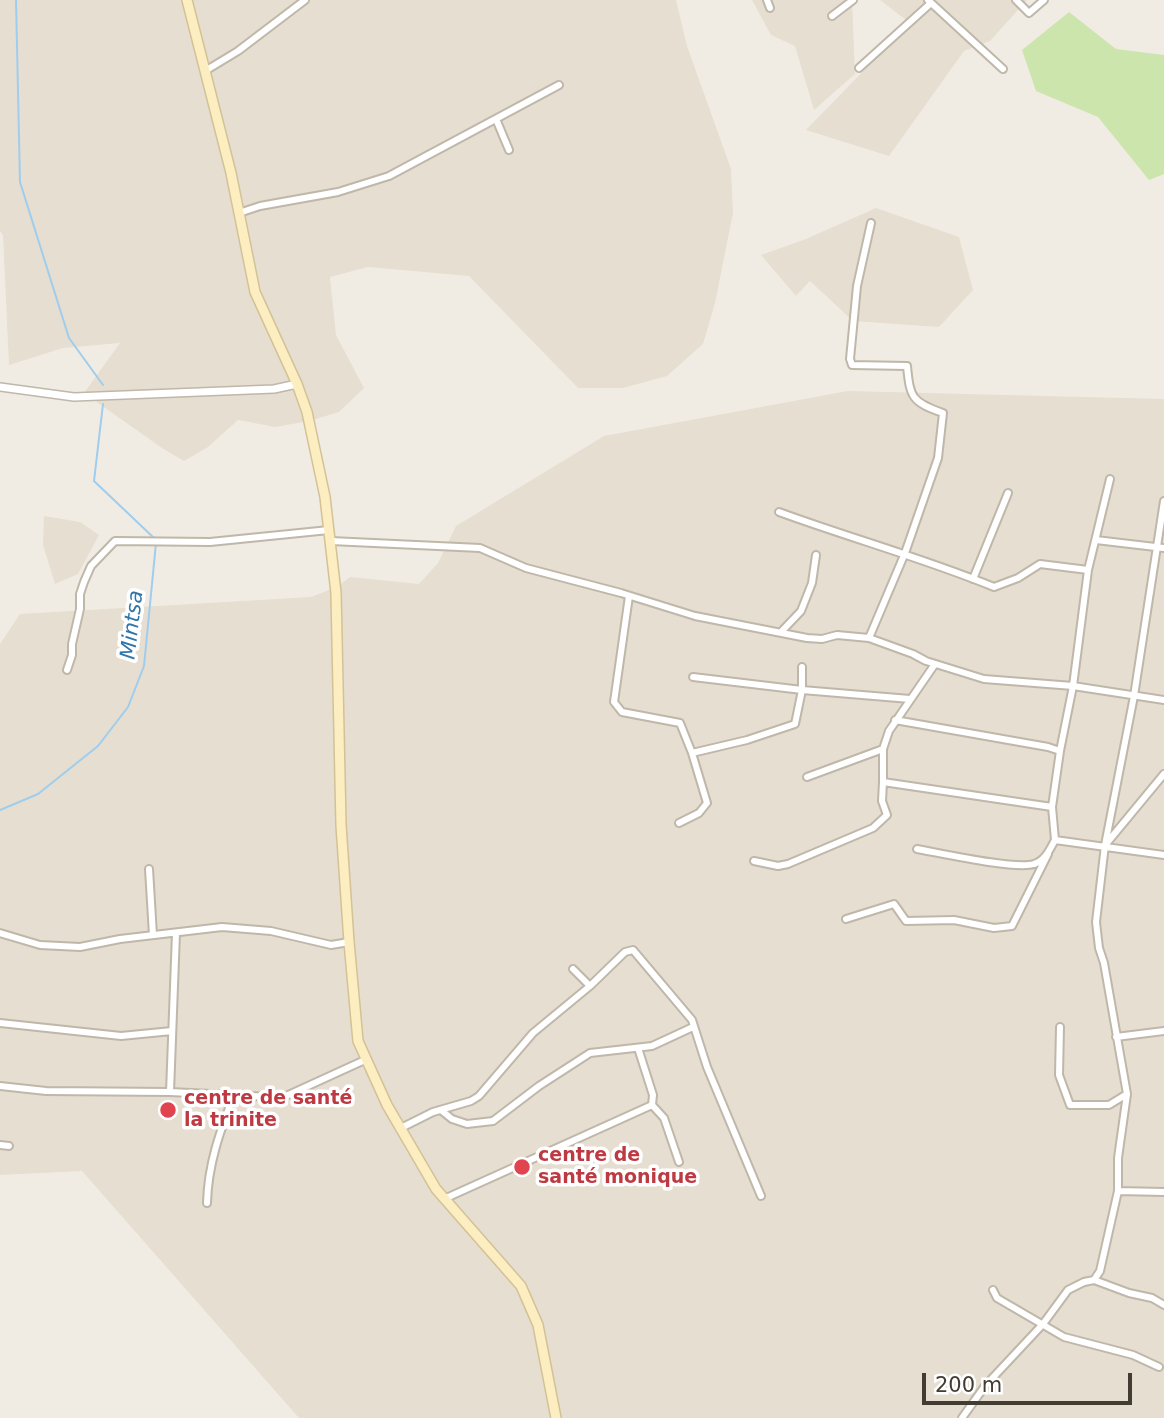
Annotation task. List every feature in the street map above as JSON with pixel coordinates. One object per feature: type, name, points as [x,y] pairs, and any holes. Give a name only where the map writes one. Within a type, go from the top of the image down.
[{"type":"main road","points":[[187,0],[232,173],[255,292],[298,384],[309,421],[331,541],[336,593],[341,825],[359,1041],[387,1104],[436,1189],[521,1286],[538,1325],[556,1418]]},
{"type":"street","points":[[205,71],[238,51],[305,0]]},
{"type":"street","points":[[767,0],[770,8]]},
{"type":"street","points":[[832,16],[853,0]]},
{"type":"street","points":[[1016,0],[1029,13],[1044,0]]},
{"type":"street","points":[[859,68],[929,2],[1003,69]]},
{"type":"street","points":[[239,213],[260,206],[338,192],[389,176],[559,85]]},
{"type":"street","points":[[496,119],[509,150]]},
{"type":"street","points":[[869,638],[905,553],[938,458],[943,413],[920,405],[909,393],[907,366],[852,365],[849,359],[857,286],[871,223]]},
{"type":"street","points":[[0,387],[74,397],[274,389],[298,384]]},
{"type":"street","points":[[846,919],[894,904],[906,921],[933,919],[994,928],[1012,926],[1055,840],[1052,807],[1060,751],[1073,686],[1088,570],[1110,479]]},
{"type":"street","points":[[973,579],[1008,494]]},
{"type":"street","points":[[1094,1280],[1100,1271],[1118,1191],[1118,1158],[1127,1094],[1104,963],[1098,948],[1096,922],[1105,845],[1160,548],[1164,501]]},
{"type":"street","points":[[779,512],[835,533],[905,553],[994,587],[1018,578],[1040,564],[1088,570]]},
{"type":"street","points":[[67,670],[84,582],[91,566],[116,541],[210,542],[329,530]]},
{"type":"street","points":[[1096,540],[1160,548]]},
{"type":"street","points":[[331,541],[480,548],[526,568],[695,616],[807,638],[822,639],[837,635],[869,638],[935,664],[984,679],[1073,686],[1164,700]]},
{"type":"street","points":[[780,632],[801,611],[812,583],[816,555]]},
{"type":"street","points":[[629,596],[614,702],[622,712],[680,723],[707,803],[699,813],[679,823]]},
{"type":"street","points":[[754,861],[778,866],[788,864],[873,828],[887,816],[882,801],[883,749],[895,720],[935,664]]},
{"type":"street","points":[[692,754],[747,740],[795,723],[802,690],[802,667]]},
{"type":"street","points":[[693,677],[910,699]]},
{"type":"street","points":[[895,720],[1060,751]]},
{"type":"street","points":[[807,778],[883,749]]},
{"type":"street","points":[[1105,845],[1164,774]]},
{"type":"street","points":[[883,782],[1052,807]]},
{"type":"street","points":[[1055,840],[1164,855]]},
{"type":"street","points":[[917,849],[1016,865],[1033,865],[1048,854]]},
{"type":"street","points":[[149,869],[153,935]]},
{"type":"street","points":[[0,933],[40,944],[80,947],[153,935],[222,928],[271,931],[331,945],[349,942]]},
{"type":"street","points":[[170,1092],[176,933]]},
{"type":"street","points":[[401,1128],[433,1112],[479,1096],[533,1033],[590,986],[625,952],[633,950],[692,1020],[692,1027],[707,1067],[761,1196]]},
{"type":"street","points":[[573,969],[590,986]]},
{"type":"street","points":[[0,1023],[121,1036],[172,1031]]},
{"type":"street","points":[[442,1111],[452,1119],[467,1124],[493,1121],[539,1086],[590,1053],[652,1046],[692,1027]]},
{"type":"street","points":[[1060,1027],[1059,1075],[1070,1105],[1109,1105],[1127,1094]]},
{"type":"street","points":[[1116,1037],[1164,1031]]},
{"type":"street","points":[[638,1048],[653,1095],[652,1105],[664,1118],[679,1162]]},
{"type":"street","points":[[0,1086],[46,1091],[286,1096],[367,1059]]},
{"type":"street","points":[[207,1203],[207,1182],[217,1137],[234,1095]]},
{"type":"street","points":[[444,1199],[652,1105]]},
{"type":"street","points":[[0,1145],[9,1146]]},
{"type":"street","points":[[1118,1191],[1164,1192]]},
{"type":"street","points":[[962,1418],[985,1386],[1043,1324],[1068,1290],[1094,1280],[1152,1298],[1164,1305]]},
{"type":"street","points":[[993,1290],[997,1298],[1065,1337],[1133,1355],[1159,1367]]},
{"type":"shaded area","points":[[0,0],[676,0],[687,46],[731,169],[733,213],[715,303],[703,344],[667,376],[623,388],[578,388],[469,276],[368,267],[330,277],[336,335],[364,388],[339,412],[309,421],[275,427],[238,420],[208,447],[184,461],[84,393],[120,343],[63,348],[9,365],[3,235],[0,231]]},
{"type":"shaded area","points":[[752,0],[852,0],[855,74],[814,110],[795,46],[771,35]]},
{"type":"shaded area","points":[[880,0],[1027,0],[990,41],[964,51],[889,156],[806,130],[910,23]]},
{"type":"shaded area","points":[[876,208],[959,237],[973,290],[939,327],[853,321],[810,281],[796,296],[761,255],[806,239]]},
{"type":"shaded area","points":[[848,391],[1164,399],[1164,1418],[299,1418],[82,1171],[0,1175],[0,644],[20,614],[311,597],[337,587],[350,577],[419,584],[438,563],[456,526],[604,436]]},
{"type":"shaded area","points":[[44,516],[80,522],[99,535],[78,574],[55,584],[43,545]]},
{"type":"green space","points":[[1069,12],[1116,49],[1164,55],[1164,174],[1149,180],[1098,117],[1036,91],[1022,50]]},
{"type":"waterway","name":"Mintsa","points":[[16,0],[20,182],[69,338],[103,385]]},
{"type":"waterway","name":"Mintsa","points":[[103,404],[94,481],[154,538]]},
{"type":"waterway","name":"Mintsa","points":[[0,810],[38,794],[98,746],[128,707],[144,666],[156,543]]},
{"type":"place","name":"centre de santé la trinite","points":[[168,1110]]},
{"type":"place","name":"centre de santé monique","points":[[522,1167]]}]
